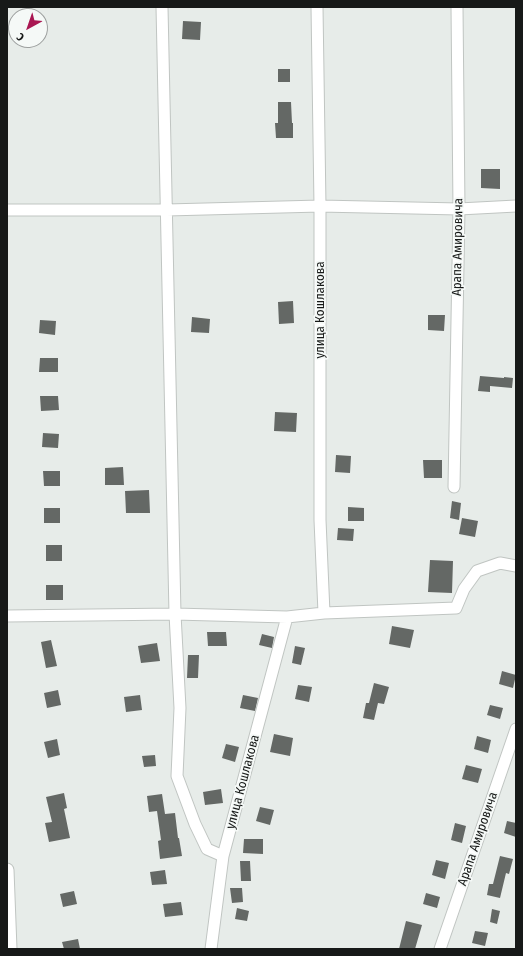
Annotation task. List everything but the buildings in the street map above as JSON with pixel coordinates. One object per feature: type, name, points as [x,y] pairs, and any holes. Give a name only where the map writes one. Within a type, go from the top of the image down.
[{"type":"street","points":[[162,7],[175,614],[180,708],[177,776],[195,824],[207,849],[223,856]]},
{"type":"street","name":"улица Кошлакова","points":[[317,7],[320,206],[320,520],[324,613]]},
{"type":"street","name":"Арапа Амировича","points":[[454,487],[459,209],[457,7]]},
{"type":"street","points":[[7,210],[167,210],[320,206],[459,209],[516,206]]},
{"type":"street","points":[[7,616],[175,614],[287,617],[324,613],[456,608],[464,589],[477,572],[500,563],[516,566]]},
{"type":"street","name":"улица Кошлакова","points":[[211,949],[223,856],[287,617]]},
{"type":"street","name":"Арапа Амировича","points":[[440,949],[516,729]]},
{"type":"street","points":[[7,870],[10,949]]}]
